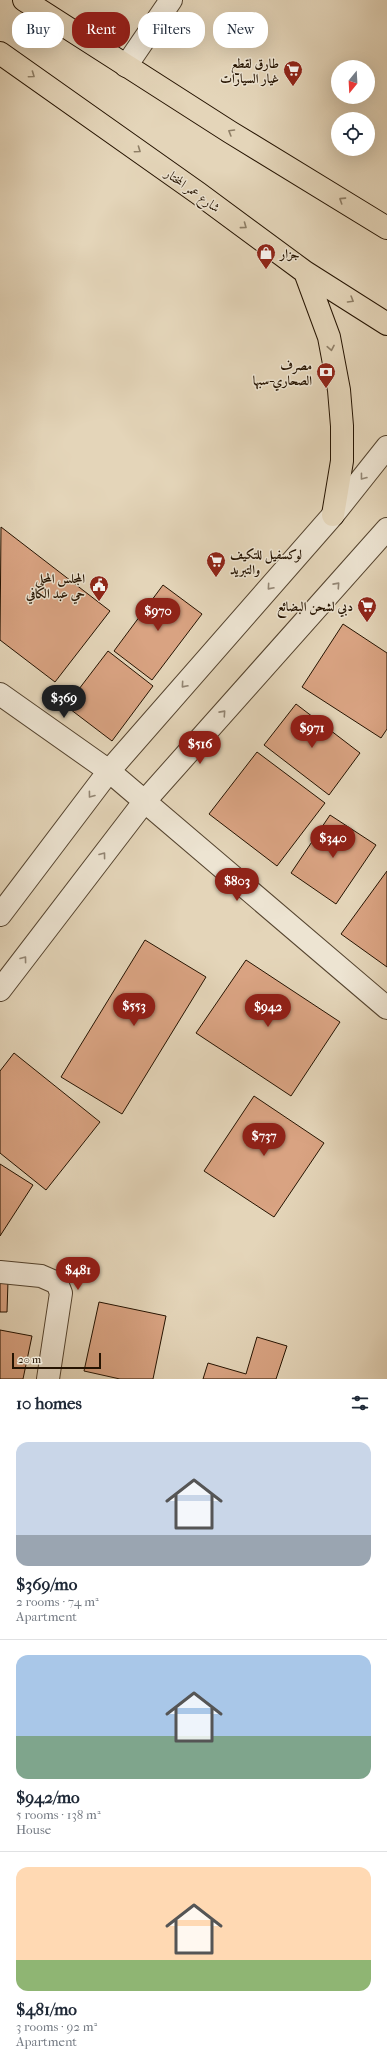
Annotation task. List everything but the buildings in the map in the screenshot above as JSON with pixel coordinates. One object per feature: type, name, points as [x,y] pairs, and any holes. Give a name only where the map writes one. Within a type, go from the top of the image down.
[{"type":"main road","points":[[24,0],[126,66],[387,228]]},
{"type":"main road","name":"شارع عمر المختار","points":[[0,53],[198,193],[305,272],[387,324]]},
{"type":"main road","points":[[364,214],[387,213]]},
{"type":"main road","points":[[305,272],[329,337],[339,390],[342,426],[342,461],[333,515]]},
{"type":"street","points":[[126,66],[171,0]]},
{"type":"street","points":[[0,915],[108,771],[333,515],[387,447]]},
{"type":"street","points":[[0,990],[144,802],[387,529]]},
{"type":"street","points":[[0,694],[108,771],[387,1008]]},
{"type":"street","points":[[0,1272],[41,1276],[57,1283],[61,1293],[48,1379]]},
{"type":"place","name":"طارق لقطع غيار السيارات","points":[[293,87]]},
{"type":"place","name":"جزار","points":[[266,270]]},
{"type":"place","name":"مصرف الصحاري-سبها","points":[[326,389]]},
{"type":"place","name":"لوكسفيل للتكيف والتبريد","points":[[216,578]]},
{"type":"place","name":"المجلس المحلي حي عبد الكافي","points":[[99,602]]},
{"type":"place","name":"دبي لشحن البضائع","points":[[367,623]]}]
